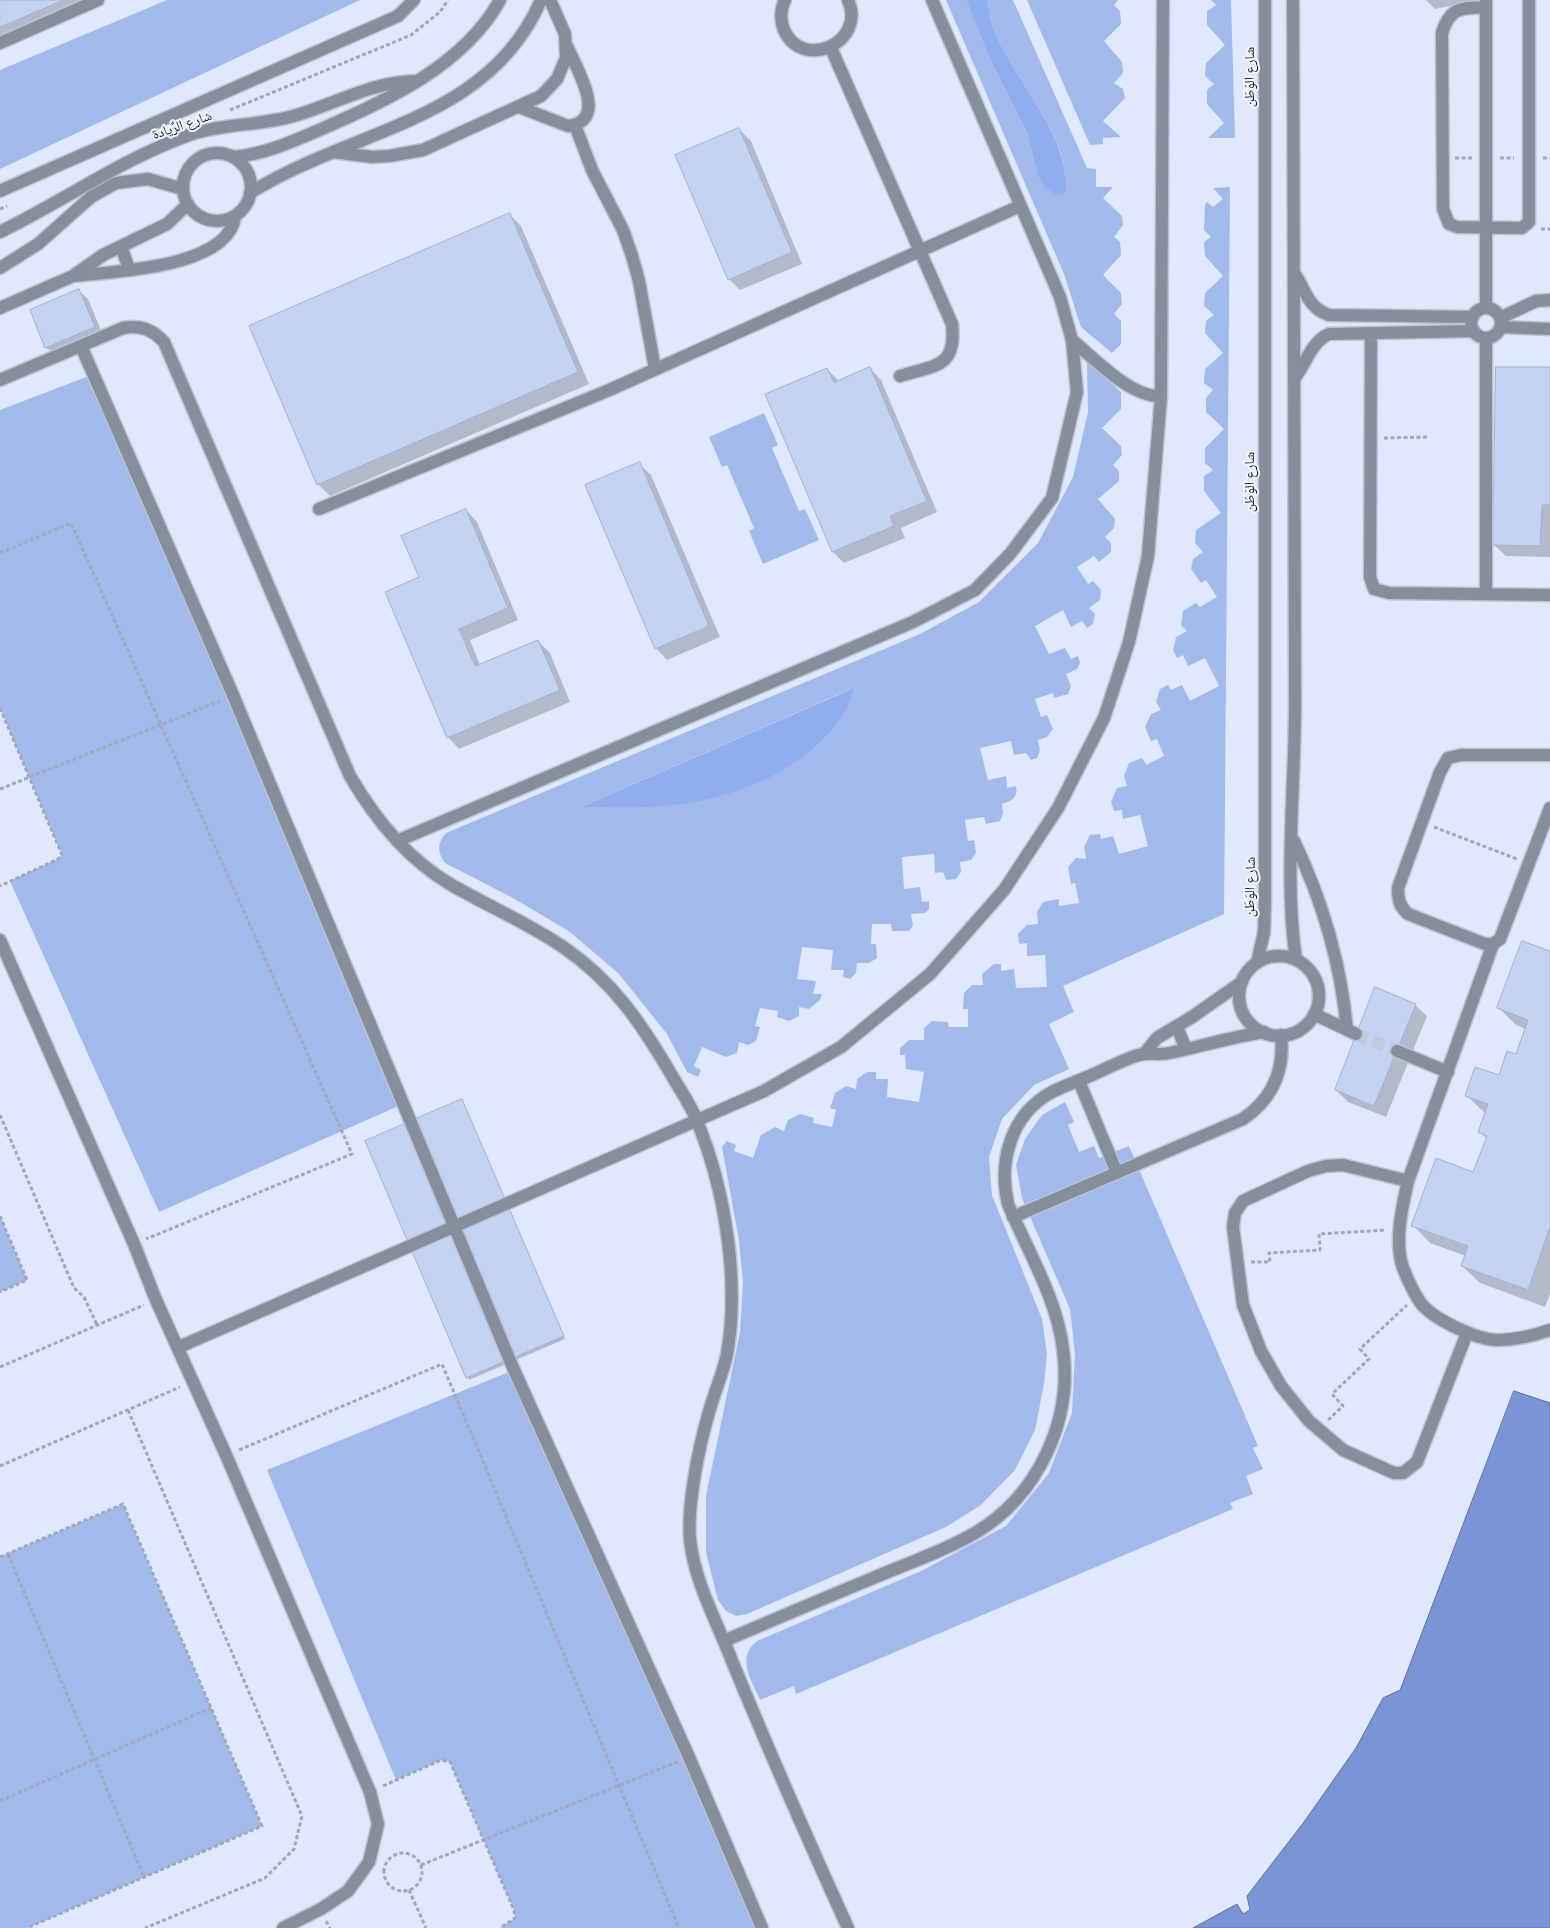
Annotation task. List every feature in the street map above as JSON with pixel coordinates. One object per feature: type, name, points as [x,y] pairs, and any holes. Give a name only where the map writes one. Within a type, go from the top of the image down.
[{"type":"street","points":[[0,43],[98,0]]},
{"type":"street","points":[[0,191],[398,16],[414,0]]},
{"type":"street","name":"شارع الرِّيادة","points":[[233,157],[261,153],[287,144],[371,107],[417,81],[456,52],[472,37],[500,0]]},
{"type":"street","points":[[250,193],[277,177],[434,108],[470,88],[502,61],[516,45],[541,0]]},
{"type":"street","points":[[519,107],[562,125],[575,126],[586,118],[590,106],[567,46],[562,22],[550,0]]},
{"type":"street","points":[[785,0],[781,15],[782,25],[793,42],[811,51],[831,48],[846,35],[852,16],[848,0]]},
{"type":"street","points":[[397,841],[913,622],[975,590],[1010,554],[1052,498],[1076,392],[1072,340],[1060,297],[932,0]]},
{"type":"street","points":[[179,1347],[454,1225],[764,1091],[841,1047],[930,974],[1004,890],[1058,808],[1104,718],[1129,642],[1148,556],[1161,396],[1164,0]]},
{"type":"street","name":"شارع الوَطَن","points":[[1257,963],[1264,932],[1265,902],[1265,0]]},
{"type":"street","points":[[1293,0],[1295,705],[1292,838],[1293,930],[1296,960]]},
{"type":"street","points":[[1486,308],[1486,229],[1486,4],[1457,10],[1449,15],[1442,33],[1443,209],[1449,224],[1457,227],[1486,229],[1522,228],[1529,222],[1529,0]]},
{"type":"street","points":[[333,152],[372,157],[407,154],[438,144],[541,96],[558,80],[565,63],[567,46]]},
{"type":"street","points":[[831,48],[952,324],[954,341],[948,356],[940,363],[900,376]]},
{"type":"street","name":"شارع الرِّيادة","points":[[0,232],[112,170],[188,135],[214,128],[293,116],[377,86],[417,81]]},
{"type":"street","points":[[575,126],[592,170],[623,230],[632,256],[641,290],[655,369]]},
{"type":"street","points":[[224,153],[233,157],[246,169],[251,185],[247,202],[235,216],[225,220],[214,221],[199,215],[188,204],[183,190],[188,169],[203,156],[224,153]]},
{"type":"street","points":[[0,268],[38,244],[91,198],[107,187],[126,180],[143,179],[183,190]]},
{"type":"street","points":[[0,308],[73,276],[121,246],[166,224],[188,204]]},
{"type":"street","points":[[319,509],[655,369],[1020,206]]},
{"type":"street","points":[[73,276],[172,262],[201,252],[226,237],[234,223],[235,216]]},
{"type":"street","points":[[121,246],[129,269]]},
{"type":"street","points":[[1294,274],[1314,307],[1333,316],[1473,317]]},
{"type":"street","points":[[1294,379],[1304,366],[1314,346],[1323,337],[1335,333],[1474,331],[1486,338],[1495,335],[1500,322],[1536,301],[1550,300]]},
{"type":"street","points":[[1474,331],[1472,326],[1473,317],[1478,311],[1486,308],[1494,311],[1500,322]]},
{"type":"street","points":[[1500,322],[1550,330]]},
{"type":"street","points":[[0,380],[132,326],[150,330],[164,342],[350,776],[372,810],[397,841],[447,882],[541,933],[570,952],[604,980],[644,1028],[697,1120],[713,1168],[723,1214],[733,1287],[727,1355],[707,1417],[690,1506],[690,1540],[696,1569],[762,1735],[848,1928]]},
{"type":"street","points":[[1371,333],[1370,584],[1380,592],[1550,595]]},
{"type":"street","points":[[1486,338],[1486,594]]},
{"type":"street","points":[[1072,340],[1134,389],[1147,395],[1161,396]]},
{"type":"street","points":[[82,346],[233,695],[514,1370],[689,1757],[762,1928]]},
{"type":"street","points":[[1493,944],[1485,944],[1408,914],[1399,902],[1398,888],[1440,772],[1448,758],[1461,755],[1550,755]]},
{"type":"street","points":[[1550,808],[1500,939],[1493,944],[1408,1181],[1398,1221],[1403,1267],[1421,1303],[1441,1318],[1467,1333],[1496,1340],[1527,1338],[1550,1330]]},
{"type":"street","points":[[1292,838],[1316,892],[1330,931],[1352,1032],[1314,1014]]},
{"type":"street","points":[[0,940],[134,1244],[156,1300],[179,1347],[226,1455],[370,1792],[378,1824],[369,1862],[348,1891],[321,1910],[283,1928]]},
{"type":"street","points":[[1272,956],[1296,960],[1309,970],[1317,983],[1319,999],[1314,1014],[1304,1027],[1281,1036],[1256,1028],[1245,1015],[1240,999],[1242,982],[1246,974],[1257,963],[1272,956]]},
{"type":"street","points":[[1144,1054],[1157,1038],[1177,1027],[1242,982]]},
{"type":"street","points":[[1177,1027],[1186,1049]]},
{"type":"street","points":[[724,1641],[976,1533],[1010,1506],[1036,1473],[1047,1454],[1061,1413],[1064,1392],[1063,1348],[1053,1307],[1006,1197],[1004,1161],[1013,1134],[1020,1121],[1040,1100],[1079,1081],[1144,1054],[1160,1055],[1264,1032]]},
{"type":"street","points":[[1013,1217],[1230,1125],[1254,1111],[1268,1096],[1278,1077],[1283,1050],[1281,1036]]},
{"type":"street","points":[[1397,1050],[1448,1072]]},
{"type":"street","points":[[1079,1081],[1117,1173]]},
{"type":"street","points":[[1408,1181],[1343,1166],[1326,1166],[1308,1171],[1243,1201],[1235,1213],[1233,1227],[1243,1305],[1261,1351],[1281,1386],[1319,1429],[1343,1450],[1394,1473],[1403,1472],[1417,1462],[1467,1333]]},
{"type":"path","points":[[1371,438],[1428,438]]},
{"type":"path","points":[[0,553],[71,523],[352,1154],[134,1244]]},
{"type":"path","points":[[0,790],[233,695]]},
{"type":"path","points":[[0,708],[62,856],[0,886]]},
{"type":"path","points":[[1422,823],[1529,863]]},
{"type":"path","points":[[0,1115],[74,1288],[84,1296],[96,1325]]},
{"type":"path","points":[[0,1216],[27,1280],[0,1292]]},
{"type":"path","points":[[1237,1263],[1270,1262],[1269,1253],[1320,1250],[1319,1234],[1399,1230]]},
{"type":"path","points":[[1319,1429],[1343,1406],[1332,1394],[1369,1359],[1360,1349],[1417,1296]]},
{"type":"path","points":[[0,1367],[156,1300]]},
{"type":"path","points":[[226,1455],[442,1364],[679,1928]]},
{"type":"path","points":[[0,1466],[194,1382]]},
{"type":"path","points":[[128,1410],[302,1816],[294,1849],[265,1878],[145,1928]]},
{"type":"path","points":[[0,1557],[123,1504],[262,1826],[27,1928]]},
{"type":"path","points":[[8,1554],[144,1877]]},
{"type":"path","points":[[0,1802],[211,1708]]},
{"type":"path","points":[[421,1865],[689,1757]]},
{"type":"path","points":[[370,1792],[441,1760],[448,1760],[452,1764],[515,1914],[513,1922],[500,1928]]},
{"type":"path","points":[[400,1852],[413,1855],[421,1865],[422,1877],[419,1883],[409,1890],[396,1890],[386,1882],[384,1870],[386,1863],[394,1854],[400,1852]]},
{"type":"path","points":[[409,1890],[426,1928]]},
{"type":"shaded area","points":[[167,0],[360,0],[0,169],[0,70]]},
{"type":"shaded area","points":[[946,0],[966,0],[990,60],[1027,133],[1037,173],[1067,192],[1065,170],[1060,150],[1041,112],[1007,56],[992,24],[987,0],[1013,0],[1087,168],[1096,169],[1096,187],[1113,187],[1103,198],[1122,216],[1123,225],[1114,237],[1120,242],[1121,255],[1103,275],[1121,293],[1122,304],[1114,314],[1121,321],[1121,344],[1112,353],[1081,327],[1064,274]]},
{"type":"shaded area","points":[[966,0],[987,0],[995,33],[1051,130],[1065,170],[1067,192],[1058,195],[1046,189],[1037,173],[1027,133],[990,60]]},
{"type":"shaded area","points":[[1027,0],[1118,0],[1114,5],[1120,11],[1121,24],[1104,41],[1122,62],[1123,73],[1114,83],[1123,89],[1125,98],[1103,121],[1121,137],[1103,138],[1103,144],[1090,145]]},
{"type":"shaded area","points":[[1211,0],[1231,0],[1235,138],[1208,138],[1224,123],[1207,104],[1207,90],[1214,84],[1205,76],[1206,63],[1225,45],[1207,25],[1207,11],[1216,5]]},
{"type":"shaded area","points":[[1230,187],[1224,914],[1063,986],[1074,1012],[1049,1024],[1069,1069],[1034,1085],[1002,1119],[989,1157],[992,1195],[1042,1319],[1047,1354],[1044,1384],[1035,1430],[1015,1470],[981,1505],[946,1527],[747,1614],[736,1616],[726,1611],[718,1600],[706,1552],[706,1496],[740,1332],[743,1282],[739,1240],[722,1147],[727,1141],[736,1145],[734,1151],[753,1158],[761,1135],[775,1127],[784,1131],[788,1120],[800,1114],[814,1118],[813,1123],[832,1127],[836,1110],[830,1108],[835,1093],[846,1086],[856,1089],[857,1079],[867,1072],[876,1072],[876,1079],[888,1079],[887,1097],[919,1102],[924,1072],[906,1069],[905,1055],[900,1055],[900,1048],[909,1040],[924,1040],[924,1028],[932,1021],[948,1022],[949,1027],[968,1027],[968,1009],[963,1009],[964,993],[972,985],[983,985],[982,974],[994,964],[1001,964],[1001,971],[1014,969],[1016,988],[1047,987],[1045,955],[1027,956],[1027,943],[1019,944],[1018,934],[1027,925],[1038,924],[1037,912],[1043,902],[1059,899],[1059,906],[1079,903],[1075,883],[1071,884],[1068,867],[1076,858],[1086,859],[1084,847],[1090,835],[1100,834],[1101,839],[1113,836],[1119,854],[1148,846],[1140,815],[1123,819],[1122,810],[1114,811],[1111,802],[1117,788],[1127,786],[1124,776],[1129,763],[1142,758],[1146,765],[1164,756],[1157,739],[1151,741],[1145,727],[1151,714],[1161,710],[1156,702],[1160,689],[1168,685],[1171,690],[1182,685],[1190,701],[1219,686],[1205,658],[1188,666],[1183,655],[1177,658],[1173,650],[1176,637],[1187,631],[1181,625],[1183,611],[1196,603],[1200,607],[1217,597],[1206,580],[1201,583],[1191,569],[1193,559],[1203,552],[1195,543],[1196,530],[1221,513],[1204,491],[1204,476],[1213,470],[1205,463],[1205,448],[1224,429],[1206,412],[1206,398],[1213,390],[1204,383],[1205,369],[1223,353],[1205,333],[1206,321],[1214,315],[1204,306],[1205,293],[1223,276],[1205,256],[1204,242],[1211,237],[1204,230],[1205,204],[1207,202],[1213,207],[1223,199],[1213,188]]},
{"type":"shaded area","points":[[1087,361],[1121,392],[1121,409],[1102,428],[1121,446],[1122,455],[1113,465],[1119,471],[1119,481],[1098,499],[1115,519],[1114,528],[1105,537],[1111,543],[1111,552],[1099,562],[1094,556],[1077,567],[1088,584],[1093,581],[1101,590],[1100,600],[1089,608],[1095,614],[1093,624],[1087,628],[1082,621],[1071,627],[1063,610],[1035,626],[1049,654],[1065,648],[1071,659],[1078,656],[1080,663],[1077,669],[1066,674],[1071,686],[1068,694],[1054,698],[1053,693],[1035,699],[1041,717],[1047,715],[1053,729],[1047,737],[1038,740],[1040,750],[1037,758],[1031,760],[1026,753],[1014,755],[1011,741],[980,748],[988,780],[1006,776],[1007,788],[1016,786],[1016,793],[1012,800],[1002,804],[1003,813],[1000,821],[986,824],[984,817],[965,820],[968,841],[974,840],[976,853],[971,860],[960,862],[961,872],[956,879],[946,880],[943,872],[935,873],[934,854],[902,857],[904,889],[920,887],[922,902],[929,901],[929,909],[925,913],[911,914],[913,926],[909,931],[892,931],[891,924],[872,924],[871,944],[876,944],[877,958],[869,963],[857,963],[856,973],[850,979],[843,977],[844,970],[831,970],[833,950],[802,947],[797,979],[816,981],[813,994],[822,994],[820,1000],[809,1009],[799,1007],[799,1016],[789,1021],[777,1017],[778,1011],[760,1008],[755,1026],[760,1027],[756,1041],[748,1045],[739,1042],[737,1053],[726,1057],[702,1047],[694,1066],[701,1070],[698,1077],[687,1072],[667,1034],[619,974],[570,932],[513,898],[445,863],[439,848],[441,840],[446,833],[920,634],[979,602],[1038,543],[1073,477],[1088,412]],"holes":[[[853,688],[641,807],[582,806]]]},
{"type":"shaded area","points":[[94,374],[403,1104],[159,1212],[10,881],[58,859],[62,855],[0,708],[0,410]]},
{"type":"shaded area","points":[[764,413],[778,445],[772,448],[799,511],[805,509],[819,540],[763,564],[749,531],[754,528],[727,465],[722,467],[709,437]]},
{"type":"shaded area","points":[[854,688],[844,713],[816,746],[799,759],[761,781],[720,796],[684,804],[640,807],[581,807]]},
{"type":"shaded area","points":[[1065,1102],[1074,1122],[1068,1125],[1079,1152],[1094,1146],[1099,1158],[1129,1146],[1258,1446],[1253,1448],[1263,1469],[1246,1476],[1253,1494],[1230,1503],[1233,1509],[796,1694],[794,1686],[760,1700],[746,1662],[747,1654],[757,1641],[921,1571],[1006,1526],[1049,1473],[1072,1413],[1075,1354],[1070,1309],[1022,1198],[1016,1165],[1025,1139],[1042,1115]]},
{"type":"shaded area","points":[[0,1216],[27,1280],[0,1292]]},
{"type":"shaded area","points":[[514,1370],[685,1765],[759,1928],[500,1928],[515,1918],[514,1910],[450,1762],[441,1760],[396,1780],[267,1470]]},
{"type":"shaded area","points":[[1514,1391],[1550,1403],[1550,1928],[1193,1928],[1237,1904],[1243,1914],[1250,1910],[1247,1896],[1304,1822],[1356,1748],[1383,1698],[1400,1690]]},
{"type":"shaded area","points":[[123,1504],[262,1826],[27,1928],[0,1928],[0,1557]]},
{"type":"building","points":[[0,0],[64,0],[0,27]]},
{"type":"building","points":[[739,128],[792,252],[728,280],[675,155]]},
{"type":"building","points":[[510,213],[578,372],[317,485],[249,326]]},
{"type":"building","points":[[79,289],[95,327],[45,348],[30,310]]},
{"type":"building","points":[[870,367],[927,501],[890,516],[894,526],[832,552],[765,394],[827,368],[834,382]]},
{"type":"building","points":[[1496,367],[1550,367],[1550,505],[1542,505],[1540,546],[1493,545]]},
{"type":"building","points":[[640,462],[709,626],[655,649],[585,485]]},
{"type":"building","points":[[466,509],[508,608],[459,629],[475,666],[538,640],[560,690],[447,738],[385,592],[419,577],[401,536]]},
{"type":"building","points":[[1522,941],[1550,951],[1550,1227],[1528,1290],[1461,1266],[1468,1246],[1411,1226],[1436,1158],[1473,1172],[1487,1136],[1478,1132],[1488,1104],[1465,1096],[1475,1067],[1499,1075],[1507,1051],[1516,1054],[1528,1020],[1497,1008]]},
{"type":"building","points":[[1375,987],[1416,1004],[1374,1106],[1335,1090]]},
{"type":"building","points":[[462,1099],[564,1336],[466,1378],[365,1141]]},
{"type":"tunnel","points":[[1356,1034],[1397,1051]]}]
